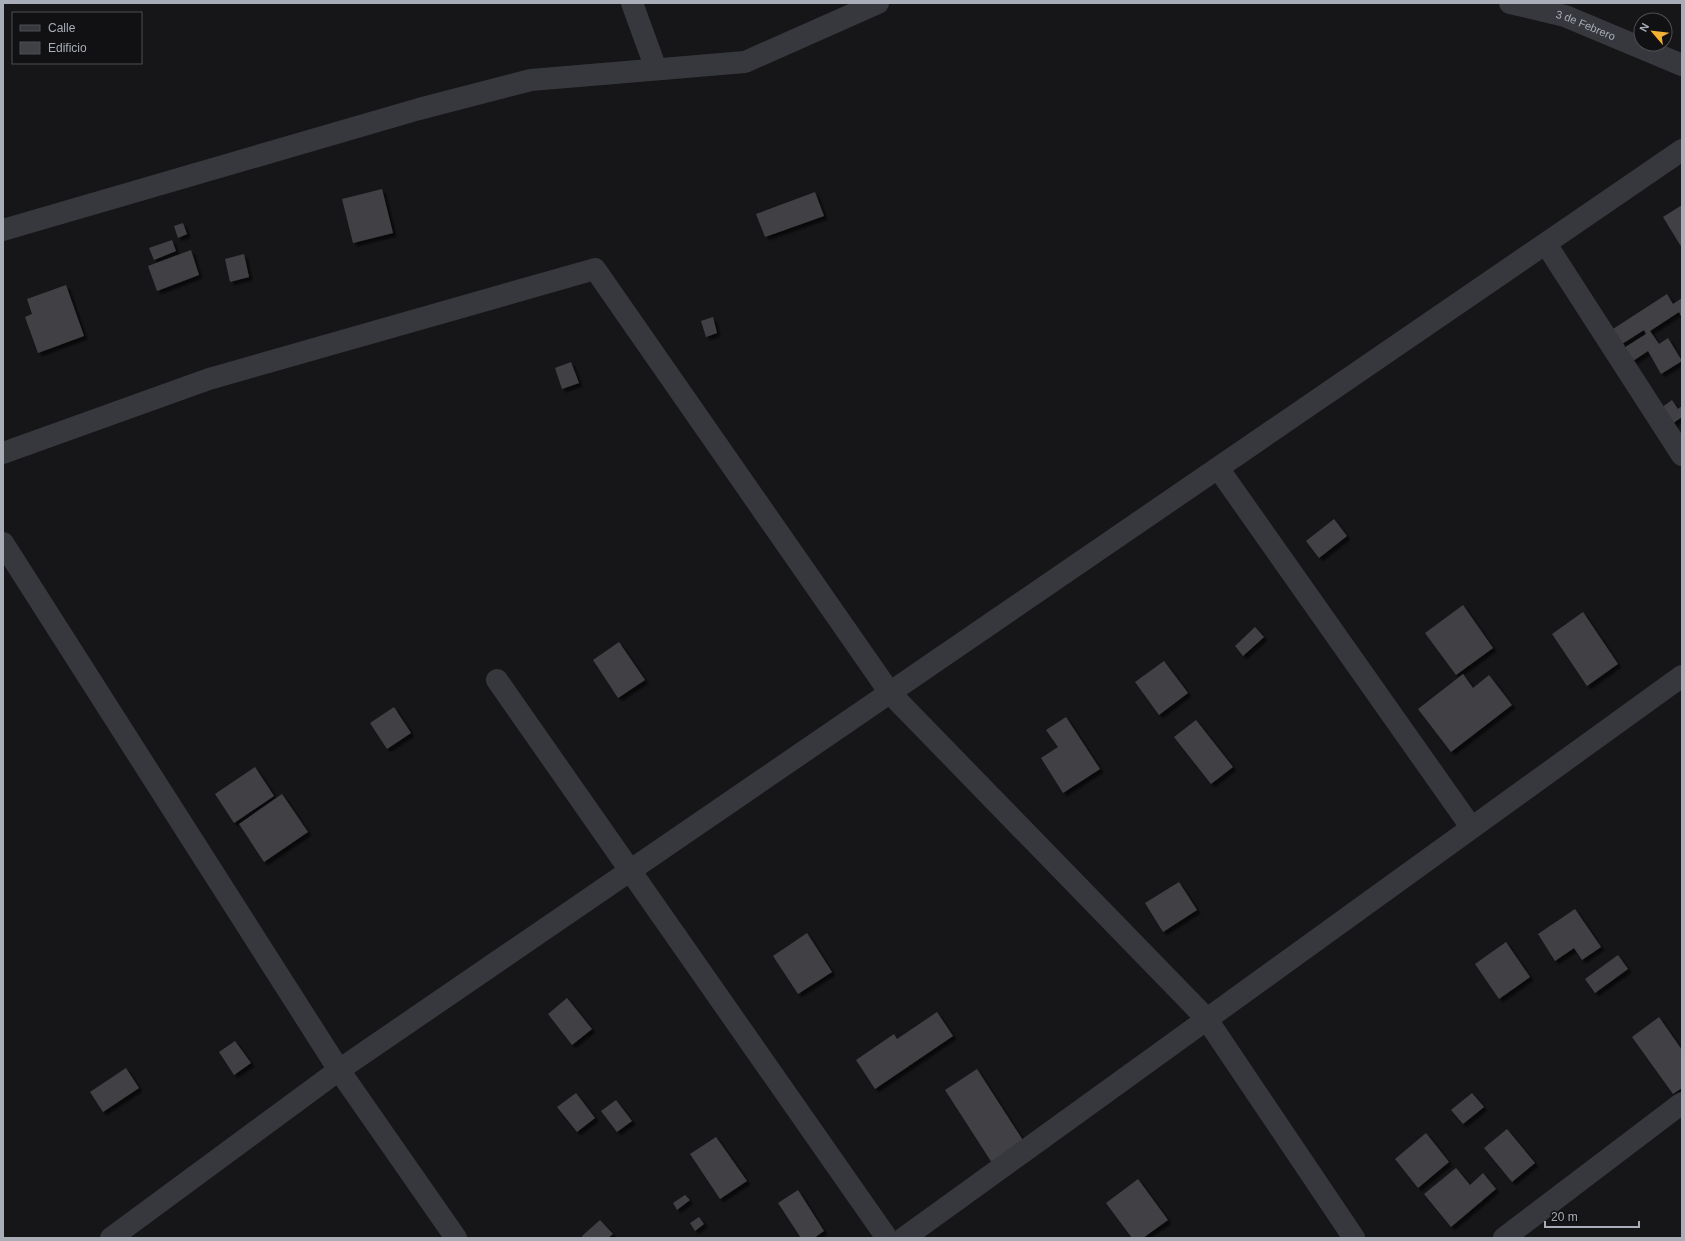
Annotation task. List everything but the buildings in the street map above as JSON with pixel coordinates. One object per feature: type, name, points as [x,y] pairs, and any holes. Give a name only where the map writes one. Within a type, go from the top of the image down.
[{"type":"street","points":[[632,3],[656,69]]},
{"type":"street","points":[[3,230],[419,109],[531,80],[745,62],[878,3]]},
{"type":"street","name":"3 de Febrero","points":[[1510,3],[1566,9],[1682,65]]},
{"type":"street","points":[[110,1238],[339,1070],[1682,150]]},
{"type":"street","points":[[1546,244],[1682,455]]},
{"type":"street","points":[[3,453],[209,379],[595,269],[890,693],[1206,1018],[1354,1238]]},
{"type":"street","points":[[1218,468],[1471,827]]},
{"type":"street","points":[[3,543],[339,1070],[456,1238]]},
{"type":"street","points":[[904,1238],[1206,1018],[1682,676]]},
{"type":"street","points":[[497,680],[887,1238]]},
{"type":"street","points":[[1504,1238],[1682,1103]]}]
